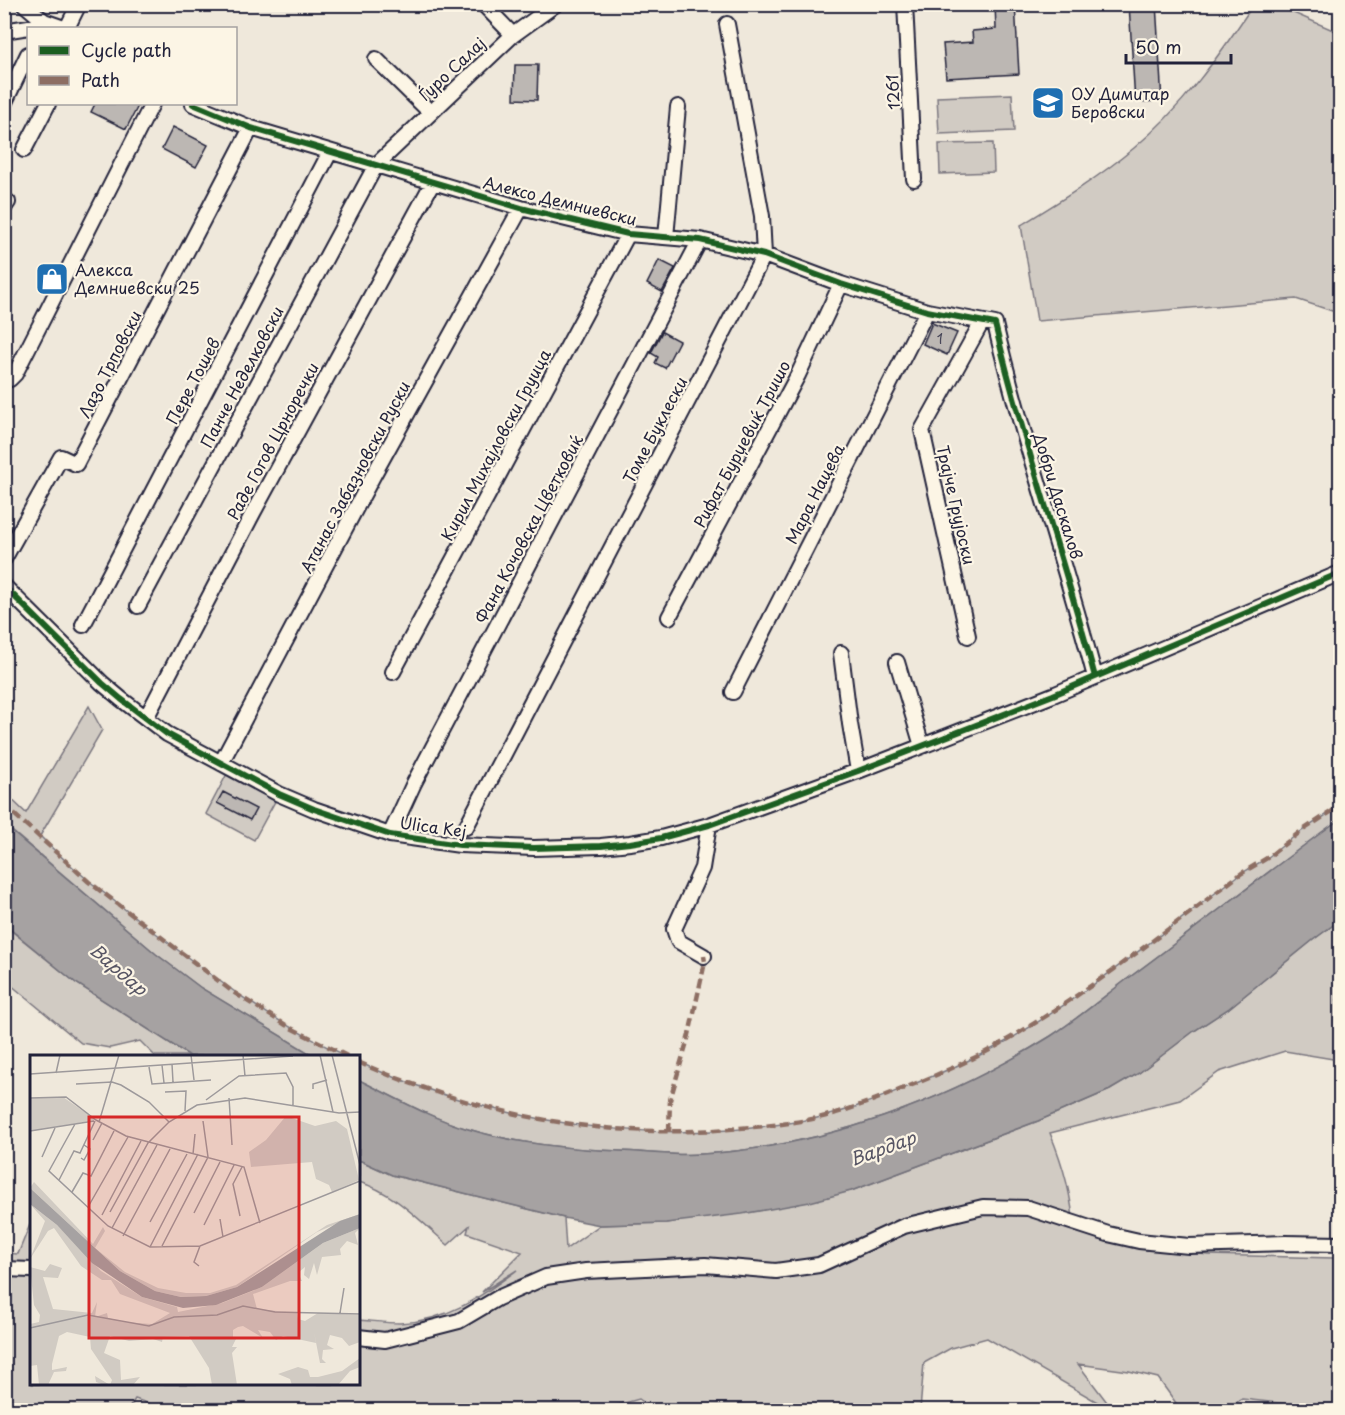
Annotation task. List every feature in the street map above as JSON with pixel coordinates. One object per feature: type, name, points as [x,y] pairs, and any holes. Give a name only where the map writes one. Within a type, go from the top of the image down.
[{"type":"street","points":[[24,4],[42,25],[58,27]]},
{"type":"street","points":[[67,27],[79,4]]},
{"type":"street","points":[[483,4],[513,35]]},
{"type":"street","name":"Ѓуро Салај","points":[[376,165],[513,35],[556,4]]},
{"type":"street","name":"1261","points":[[905,4],[914,179]]},
{"type":"street","points":[[727,24],[762,216],[764,255]]},
{"type":"street","points":[[4,31],[27,27]]},
{"type":"street","points":[[4,104],[27,56]]},
{"type":"street","points":[[376,58],[430,112]]},
{"type":"street","points":[[24,150],[47,105]]},
{"type":"street","points":[[4,380],[9,380],[15,374],[151,105]]},
{"type":"street","name":"Алексо Демниевски","points":[[195,105],[251,128],[521,208],[628,234],[700,240],[764,255],[841,284],[927,311],[988,323]]},
{"type":"street","points":[[666,237],[678,107]]},
{"type":"street","name":"Лазо Трповски","points":[[4,559],[61,457],[76,464],[251,128]]},
{"type":"street","name":"Пере Тошев","points":[[83,625],[330,152]]},
{"type":"street","name":"Панче Неделковски","points":[[138,606],[376,165]]},
{"type":"street","name":"Раде Гогов Црноречки","points":[[146,718],[253,513],[433,182]]},
{"type":"street","points":[[4,201],[8,202],[4,208]]},
{"type":"street","name":"Атанас Забазновски Руски","points":[[221,763],[374,474],[521,208]]},
{"type":"street","name":"Кирил Михајловски Груица","points":[[393,672],[628,234]]},
{"type":"street","name":"Фана Кочовска Цветковиќ","points":[[390,835],[414,783],[700,240]]},
{"type":"street","name":"Томе Буклески","points":[[466,827],[764,255]]},
{"type":"street","name":"Рифат Бурџевиќ Тришо","points":[[669,617],[798,375],[841,284]]},
{"type":"street","name":"Мара Нацева","points":[[733,692],[927,311]]},
{"type":"street","name":"Трајче Грујоски","points":[[968,636],[922,430],[988,323]]},
{"type":"street","name":"Добри Даскалов","points":[[988,323],[1008,378],[1076,605],[1095,677]]},
{"type":"street","name":"Ulica Kej","points":[[4,586],[102,683],[167,734],[279,794],[314,809],[390,835],[448,844],[499,848],[601,846],[661,838],[709,825],[922,746],[1095,677],[1341,573]]},
{"type":"street","points":[[841,653],[858,771]]},
{"type":"street","points":[[897,662],[922,746]]},
{"type":"street","points":[[704,956],[678,941],[674,929],[702,868],[709,825]]},
{"type":"street","points":[[360,1337],[385,1340],[459,1321],[498,1298],[546,1277],[586,1271],[705,1265],[776,1271],[819,1265],[904,1226],[983,1208],[1028,1208],[1108,1234],[1149,1242],[1189,1246],[1341,1244]]},
{"type":"street","points":[[4,1269],[30,1270]]},
{"type":"shaded area","points":[[1253,5],[1275,5],[1340,33],[1340,309],[1332,311],[1296,299],[1037,321],[1021,225],[1093,179],[1152,132],[1199,81]]},
{"type":"shaded area","points":[[1012,94],[1014,131],[939,134],[937,97]]},
{"type":"shaded area","points":[[993,143],[994,172],[940,174],[939,144]]},
{"type":"shaded area","points":[[89,706],[102,730],[40,836],[92,883],[219,981],[294,1029],[345,1055],[312,1055],[201,988],[156,954],[5,825],[4,792],[26,813]]},
{"type":"shaded area","points":[[230,768],[279,794],[254,840],[206,814]]},
{"type":"shaded area","points":[[1340,806],[1340,819],[1051,1036],[970,1081],[884,1117],[839,1131],[748,1150],[702,1154],[562,1147],[505,1138],[454,1124],[412,1107],[360,1081],[360,1063],[413,1084],[469,1102],[526,1116],[584,1126],[642,1131],[701,1131],[759,1127],[829,1115],[864,1104],[933,1076],[1005,1042],[1126,961],[1300,832]]},
{"type":"shaded area","points":[[1340,920],[1340,996],[1337,1000],[1340,1003],[1340,1057],[1333,1059],[1285,1051],[1219,1072],[1180,1100],[1050,1133],[1066,1180],[1074,1230],[1153,1248],[1208,1255],[1334,1258],[1334,1291],[1340,1293],[1340,1410],[1310,1410],[1296,1405],[1242,1399],[1223,1410],[1181,1410],[1158,1378],[1129,1371],[1078,1364],[1113,1410],[1111,1410],[987,1338],[951,1348],[924,1363],[920,1410],[655,1410],[639,1399],[600,1410],[513,1410],[473,1406],[472,1410],[167,1410],[135,1399],[128,1410],[8,1410],[9,1407],[4,1407],[4,1253],[18,1254],[30,1224],[30,1385],[360,1385],[360,1320],[400,1323],[417,1321],[433,1318],[463,1306],[517,1270],[482,1292],[522,1252],[467,1233],[469,1226],[448,1245],[395,1200],[360,1182],[360,1160],[392,1175],[564,1218],[566,1249],[600,1225],[666,1223],[851,1191],[1038,1121],[1110,1090],[1139,1073],[1194,1031],[1228,1009]]},
{"type":"shaded area","points":[[4,925],[76,983],[188,1055],[154,1055],[140,1041],[110,1048],[81,1043],[5,980]]},
{"type":"water","name":"Вардар","points":[[1340,819],[1340,920],[1228,1009],[1194,1031],[1139,1073],[1110,1090],[1038,1121],[851,1191],[810,1202],[742,1214],[666,1223],[600,1225],[392,1175],[360,1160],[360,1080],[426,1113],[468,1129],[524,1142],[582,1149],[682,1155],[748,1150],[794,1142],[884,1117],[970,1081],[1051,1036]]},
{"type":"water","name":"Вардар","points":[[4,825],[156,954],[201,988],[312,1055],[188,1055],[76,983],[5,925]]},
{"type":"building","points":[[995,4],[1015,4],[1019,74],[946,78],[943,44],[973,42],[972,31],[996,29]]},
{"type":"building","points":[[1129,4],[1156,4],[1162,101],[1135,102]]},
{"type":"building","points":[[515,65],[538,65],[537,100],[514,99]]},
{"type":"building","points":[[94,105],[138,105],[126,129],[91,112]]},
{"type":"building","points":[[173,127],[208,145],[196,167],[162,149]]},
{"type":"building","points":[[659,260],[675,268],[662,292],[647,284]]},
{"type":"building","points":[[932,323],[957,333],[947,355],[923,344]]},
{"type":"building","points":[[662,332],[679,341],[665,368],[655,363],[658,357],[651,353]]},
{"type":"building","points":[[223,792],[256,809],[250,820],[217,803]]},
{"type":"marked path","points":[[4,805],[89,882],[233,992],[289,1027],[345,1055]]},
{"type":"marked path","points":[[360,1063],[403,1081],[497,1110],[593,1127],[642,1131],[691,1131],[771,1125],[822,1117],[922,1081],[975,1058],[1005,1041],[1096,982],[1242,873],[1340,806]]},
{"type":"marked path","points":[[669,1132],[670,1100],[689,1035],[705,962],[704,956]]},
{"type":"cycle path","points":[[195,105],[251,128],[521,208],[628,234],[700,240],[764,255],[841,284],[927,311],[995,324],[1018,413],[1095,677]]},
{"type":"cycle path","points":[[4,586],[102,683],[167,734],[279,794],[314,809],[390,835],[460,845],[534,848],[630,843],[661,838],[709,825],[858,771],[1053,695],[1340,573]]},
{"type":"place","name":"ОУ Димитар Беровски","points":[[1048,103]]},
{"type":"place","name":"Алекса Демниевски 25","points":[[52,279]]}]
